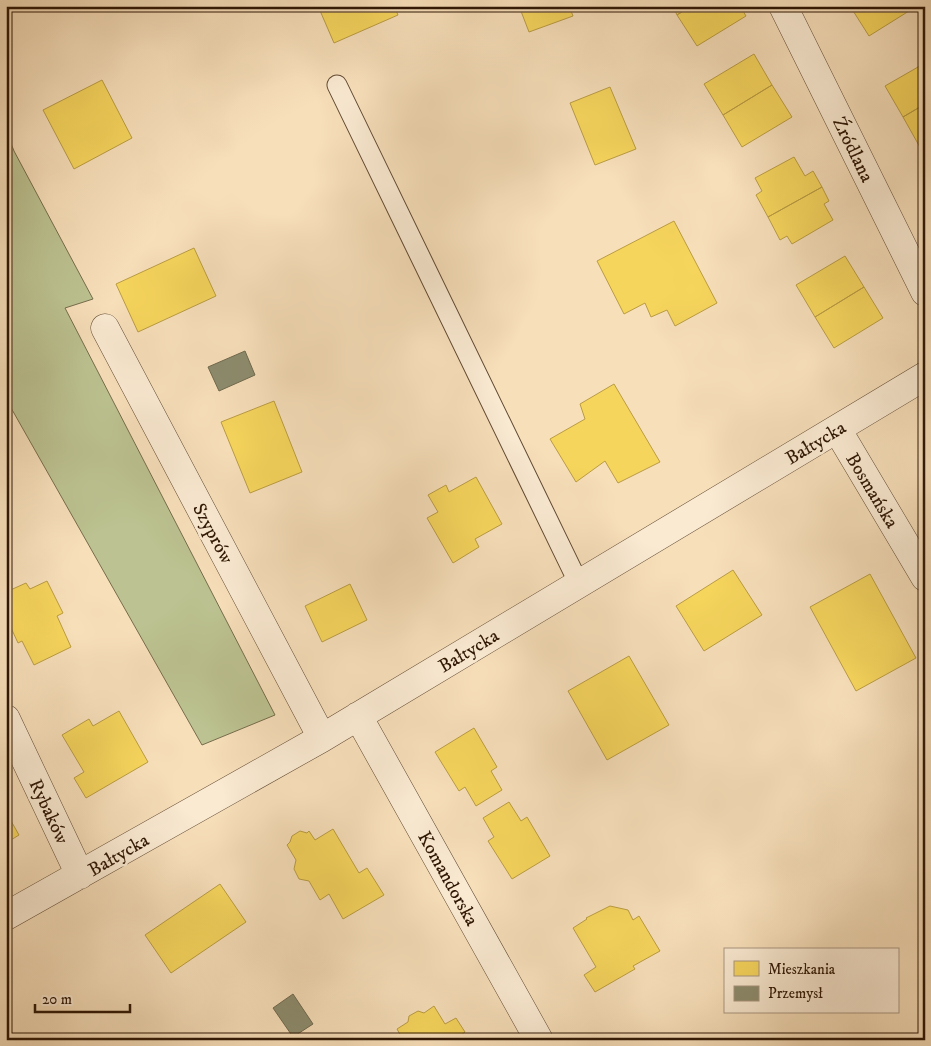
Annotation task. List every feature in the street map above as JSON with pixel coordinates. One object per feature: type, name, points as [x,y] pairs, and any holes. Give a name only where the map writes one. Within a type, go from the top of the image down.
[{"type":"street","name":"Źródlana","points":[[783,6],[925,292]]},
{"type":"street","name":"Szyprów","points":[[105,328],[322,738]]},
{"type":"street","name":"Bałtycka","points":[[6,916],[322,738],[925,376]]},
{"type":"street","name":"Bosmańska","points":[[837,429],[925,577]]},
{"type":"street","name":"Komandorska","points":[[358,716],[539,1040]]},
{"type":"street","name":"Rybaków","points":[[6,719],[80,875]]},
{"type":"lane","points":[[337,85],[579,584]]},
{"type":"green space","points":[[6,131],[14,151],[93,299],[65,308],[275,715],[202,745],[6,399]]},
{"type":"building: Mieszkania","points":[[318,6],[394,6],[398,15],[334,43]]},
{"type":"building: Mieszkania","points":[[519,6],[569,6],[573,16],[529,32]]},
{"type":"building: Mieszkania","points":[[673,6],[691,6],[677,15]]},
{"type":"building: Mieszkania","points":[[691,6],[740,6],[746,16],[697,46],[677,15]]},
{"type":"building: Mieszkania","points":[[850,6],[917,6],[869,36]]},
{"type":"building: Mieszkania","points":[[754,54],[772,85],[723,115],[704,84]]},
{"type":"building: Mieszkania","points":[[925,63],[925,104],[903,117],[885,86]]},
{"type":"building: Mieszkania","points":[[102,80],[132,138],[74,169],[43,110]]},
{"type":"building: Mieszkania","points":[[772,85],[792,117],[742,147],[723,115]]},
{"type":"building: Mieszkania","points":[[610,87],[636,149],[595,165],[570,103]]},
{"type":"building: Mieszkania","points":[[925,104],[925,147],[921,149],[903,117]]},
{"type":"building: Mieszkania","points":[[794,157],[805,176],[813,171],[822,187],[768,217],[756,195],[762,191],[755,178]]},
{"type":"building: Mieszkania","points":[[822,187],[829,201],[824,204],[833,220],[792,244],[787,236],[780,240],[768,217]]},
{"type":"building: Mieszkania","points":[[674,221],[717,303],[675,326],[667,310],[651,317],[645,303],[624,314],[597,261]]},
{"type":"building: Mieszkania","points":[[194,248],[216,296],[138,332],[116,284]]},
{"type":"building: Mieszkania","points":[[845,256],[864,287],[815,317],[796,285]]},
{"type":"building: Mieszkania","points":[[864,287],[883,318],[834,348],[815,317]]},
{"type":"building: Mieszkania","points":[[614,384],[660,462],[618,483],[605,461],[576,482],[550,439],[585,419],[580,404]]},
{"type":"building: Mieszkania","points":[[274,401],[302,472],[250,493],[221,422]]},
{"type":"building: Mieszkania","points":[[476,477],[502,524],[475,539],[479,547],[453,563],[427,518],[438,512],[428,495],[446,485],[449,492]]},
{"type":"building: Mieszkania","points":[[733,570],[762,615],[704,651],[676,606]]},
{"type":"building: Mieszkania","points":[[870,574],[916,658],[856,691],[810,607]]},
{"type":"building: Mieszkania","points":[[47,581],[63,613],[57,616],[71,647],[34,665],[22,641],[18,643],[6,617],[6,613],[9,612],[6,607],[6,592],[26,583],[30,589]]},
{"type":"building: Mieszkania","points":[[350,584],[367,620],[322,642],[305,606]]},
{"type":"building: Mieszkania","points":[[629,656],[669,725],[607,760],[568,691]]},
{"type":"building: Mieszkania","points":[[119,711],[148,762],[86,798],[74,778],[84,772],[62,735],[89,719],[93,726]]},
{"type":"building: Mieszkania","points":[[474,728],[497,767],[491,771],[502,790],[476,806],[465,787],[459,791],[435,752]]},
{"type":"building: Mieszkania","points":[[509,802],[521,821],[527,817],[550,856],[512,879],[488,841],[494,837],[483,818]]},
{"type":"building: Mieszkania","points":[[6,812],[19,835],[6,843]]},
{"type":"building: Mieszkania","points":[[333,829],[359,873],[367,868],[384,895],[343,919],[329,894],[320,900],[309,881],[299,879],[294,869],[296,860],[287,845],[292,836],[300,831],[307,833],[309,831],[315,840]]},
{"type":"building: Mieszkania","points":[[220,884],[246,922],[171,973],[145,935]]},
{"type":"building: Mieszkania","points":[[610,906],[628,910],[633,920],[639,916],[660,951],[633,966],[635,969],[595,992],[584,975],[596,967],[573,928],[586,918]]},
{"type":"building: Mieszkania","points":[[434,1006],[445,1024],[456,1018],[465,1032],[454,1040],[403,1040],[397,1029],[408,1022],[409,1016],[418,1011],[424,1013]]},
{"type":"building: Przemysł","points":[[245,351],[255,375],[219,391],[208,367]]},
{"type":"building: Przemysł","points":[[293,994],[313,1024],[293,1037],[273,1008]]}]
